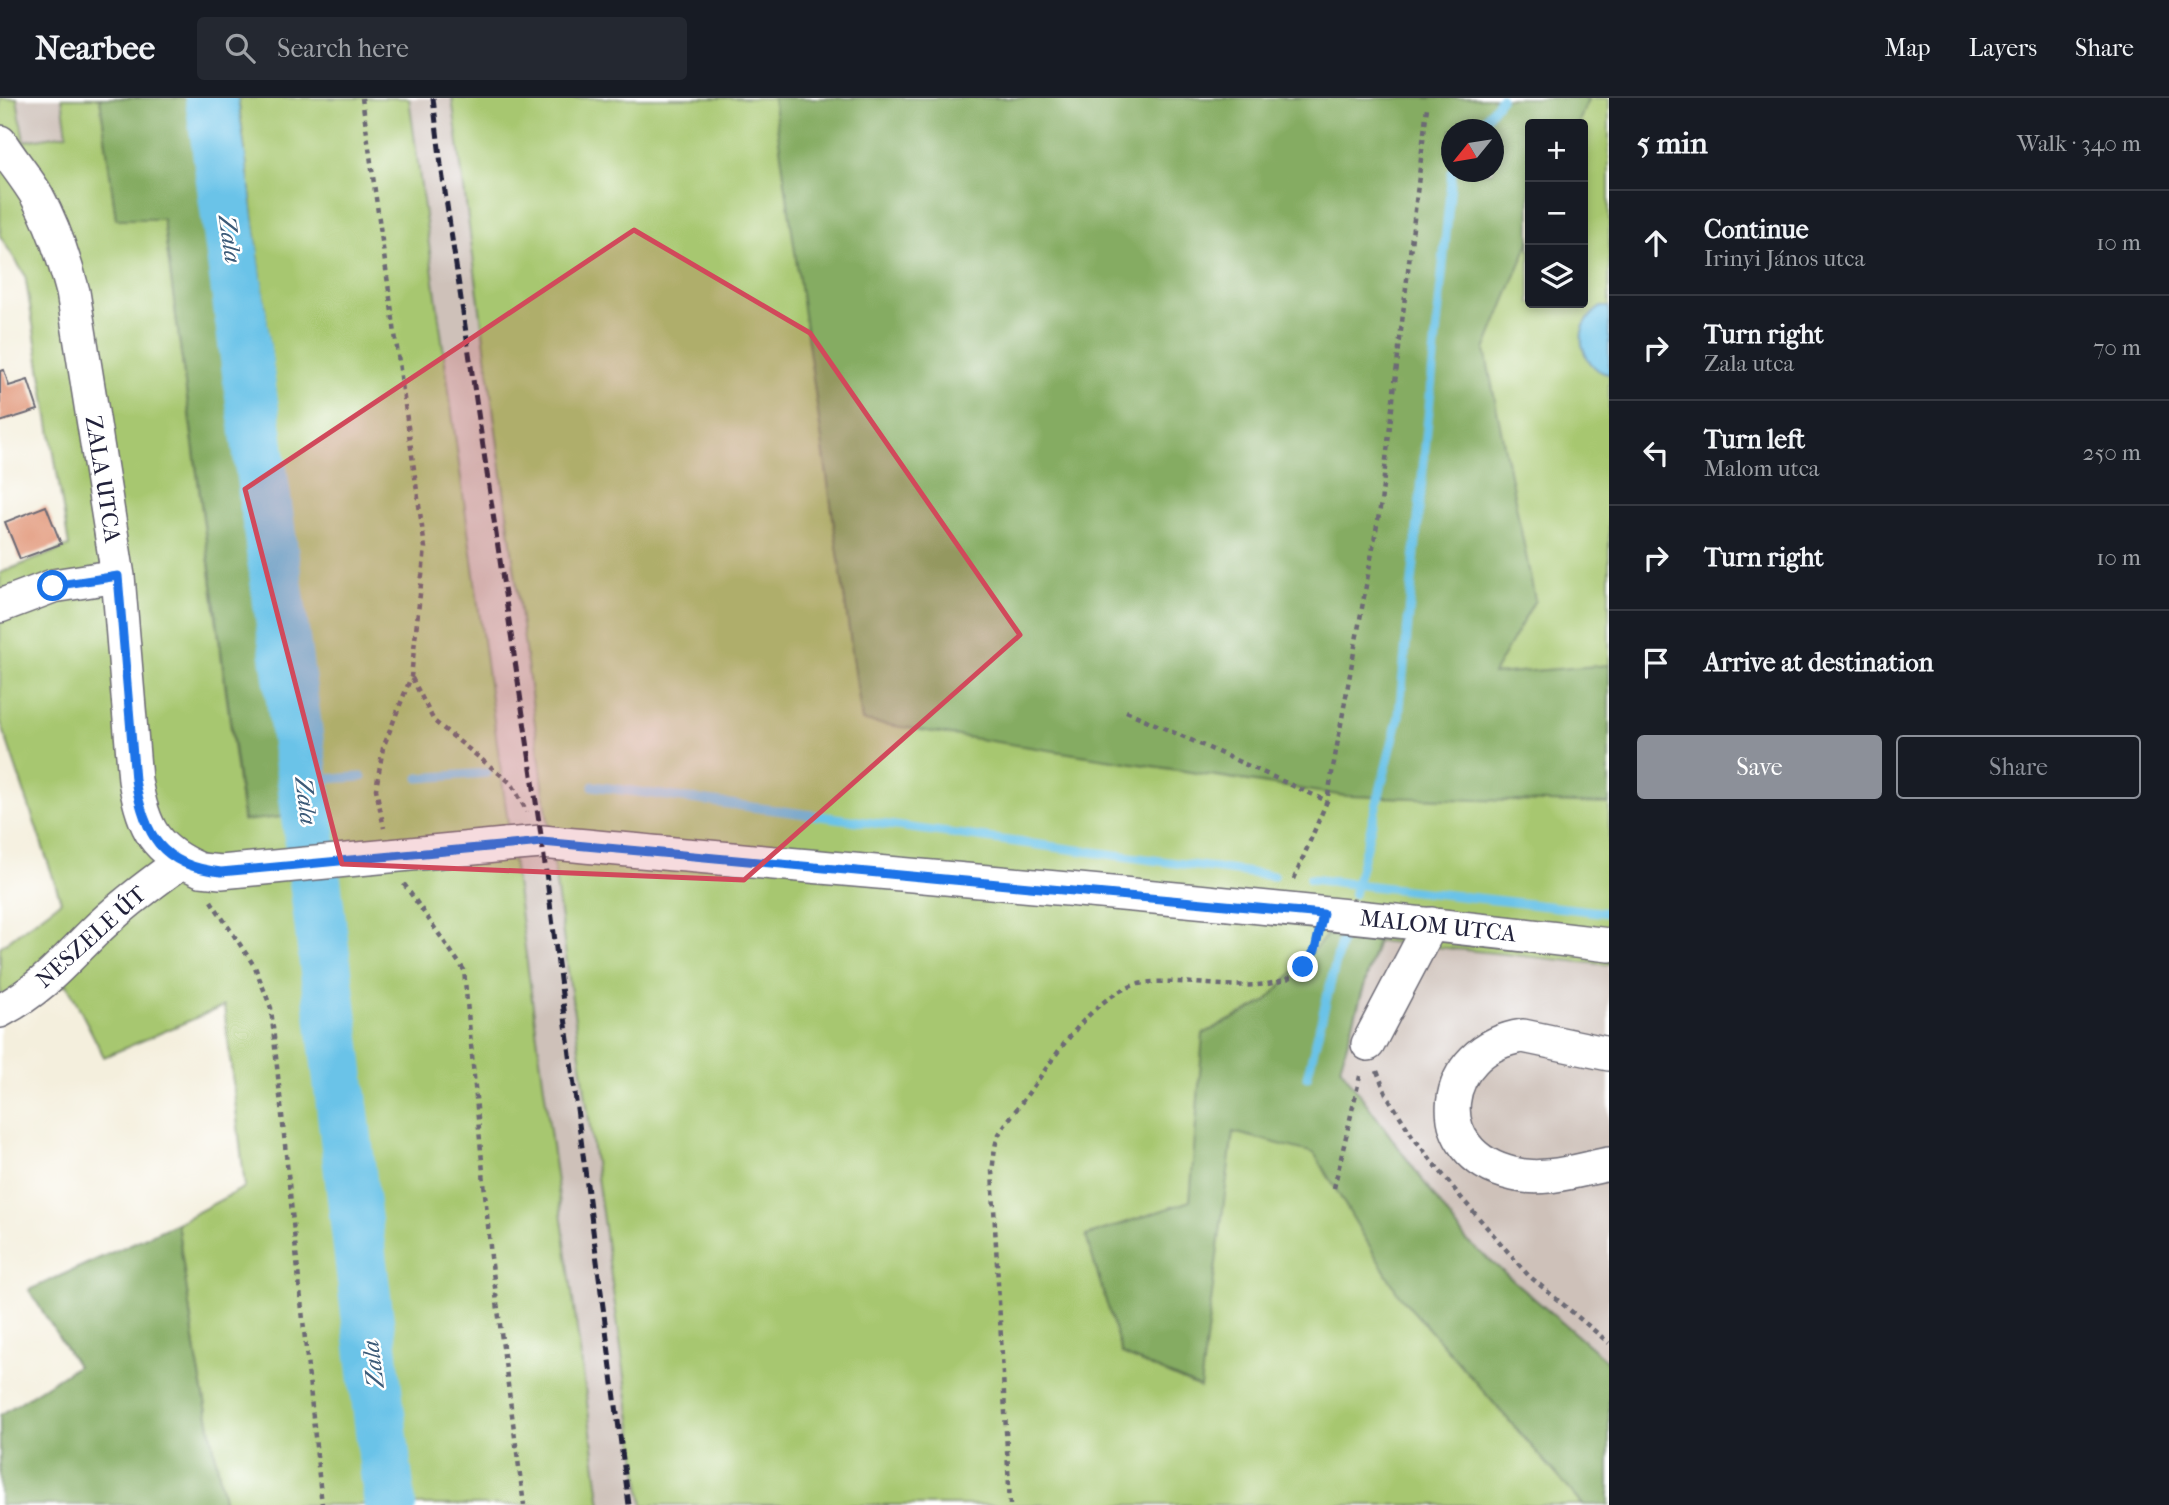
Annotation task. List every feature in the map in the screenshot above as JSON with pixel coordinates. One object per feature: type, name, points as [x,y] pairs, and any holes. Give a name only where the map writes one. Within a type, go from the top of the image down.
[{"type":"street","name":"ZALA UTCA","points":[[0,142],[35,193],[62,251],[73,292],[118,576],[135,780],[141,811],[151,833],[162,848],[191,866]]},
{"type":"street","points":[[0,606],[53,586],[118,576]]},
{"type":"street","name":"MALOM UTCA","points":[[191,866],[221,872],[542,842],[1431,924],[1609,946]]},
{"type":"street","name":"NESZELE ÚT","points":[[0,1010],[47,980],[110,917],[191,866]]},
{"type":"street","points":[[1368,1044],[1431,924]]},
{"type":"street","points":[[1609,1054],[1523,1036],[1511,1038],[1490,1047],[1464,1072],[1453,1098],[1452,1108],[1456,1130],[1473,1154],[1503,1171],[1539,1177],[1609,1164]]},
{"type":"path","points":[[362,98],[425,548],[411,677],[383,748],[376,789],[387,841]]},
{"type":"path","points":[[1303,857],[1327,801],[1381,503],[1427,107]]},
{"type":"path","points":[[411,677],[434,721],[512,784],[542,842]]},
{"type":"path","points":[[1126,711],[1327,801]]},
{"type":"path","points":[[191,866],[255,967],[271,1008],[322,1505]]},
{"type":"path","points":[[400,879],[464,970],[491,1257],[524,1505]]},
{"type":"path","points":[[1010,1505],[992,1171],[998,1137],[1061,1048],[1098,1005],[1128,987],[1155,980],[1242,987],[1288,978],[1303,967],[1315,950],[1323,914]]},
{"type":"path","points":[[1334,1188],[1368,1044]]},
{"type":"path","points":[[1368,1044],[1386,1094],[1413,1137],[1459,1195],[1528,1275],[1609,1343]]},
{"type":"highlighted area","points":[[634,230],[810,333],[1020,635],[744,880],[342,864],[245,489]]},
{"type":"shaded area","points":[[17,98],[62,98],[68,134],[24,141]]},
{"type":"shaded area","points":[[409,98],[452,98],[562,928],[643,1505],[601,1505]]},
{"type":"shaded area","points":[[1377,940],[1609,965],[1609,1363],[1466,1240],[1340,1067]]},
{"type":"green space","points":[[0,98],[17,98],[24,141],[67,134],[62,98],[100,98],[116,219],[163,218],[243,820],[329,811],[238,98],[409,98],[601,1505],[225,1505],[197,1360],[177,1223],[245,1187],[224,1006],[104,1057],[67,984],[4,1012],[0,1002],[0,947],[61,901],[0,720],[0,573],[69,546],[25,275],[0,236]]},
{"type":"green space","points":[[100,98],[238,98],[329,812],[244,821],[163,219],[116,219]]},
{"type":"green space","points":[[452,98],[1609,98],[1609,965],[1378,941],[1340,1067],[1466,1240],[1609,1363],[1609,1505],[643,1505],[562,928]]},
{"type":"green space","points":[[773,98],[1589,98],[1580,119],[1525,119],[1525,252],[1485,350],[1535,600],[1493,674],[1609,665],[1609,804],[1345,796],[862,721]]},
{"type":"green space","points":[[1328,934],[1377,940],[1340,1067],[1466,1240],[1609,1363],[1609,1505],[1583,1505],[1399,1295],[1314,1153],[1233,1132],[1200,1388],[1122,1354],[1086,1236],[1190,1201],[1203,1034],[1267,1001]]},
{"type":"green space","points":[[177,1223],[197,1360],[225,1505],[0,1505],[0,1415],[77,1366],[29,1290]]},
{"type":"water","points":[[1601,307],[1609,307],[1609,374],[1600,372],[1592,364],[1585,354],[1581,339],[1584,325]]},
{"type":"building","points":[[4,370],[9,386],[28,380],[38,410],[0,422],[0,371]]},
{"type":"building","points":[[46,506],[61,544],[20,559],[5,522]]},
{"type":"waterway","name":"Zala","points":[[211,98],[303,780],[390,1505]]},
{"type":"waterway","points":[[1485,119],[1501,98]]},
{"type":"waterway","points":[[1354,894],[1399,716],[1451,182]]},
{"type":"waterway","points":[[419,778],[487,773]]},
{"type":"waterway","points":[[303,780],[362,777]]},
{"type":"waterway","points":[[593,786],[1274,876]]},
{"type":"waterway","points":[[1310,879],[1609,913]]},
{"type":"waterway","points":[[1307,1077],[1341,942]]},
{"type":"railway","points":[[433,98],[542,842],[629,1505]]},
{"type":"route","points":[[53,586],[118,576],[135,780],[141,811],[151,833],[162,848],[181,862],[201,870],[221,872],[542,842],[1323,914],[1315,950],[1303,967]]}]
